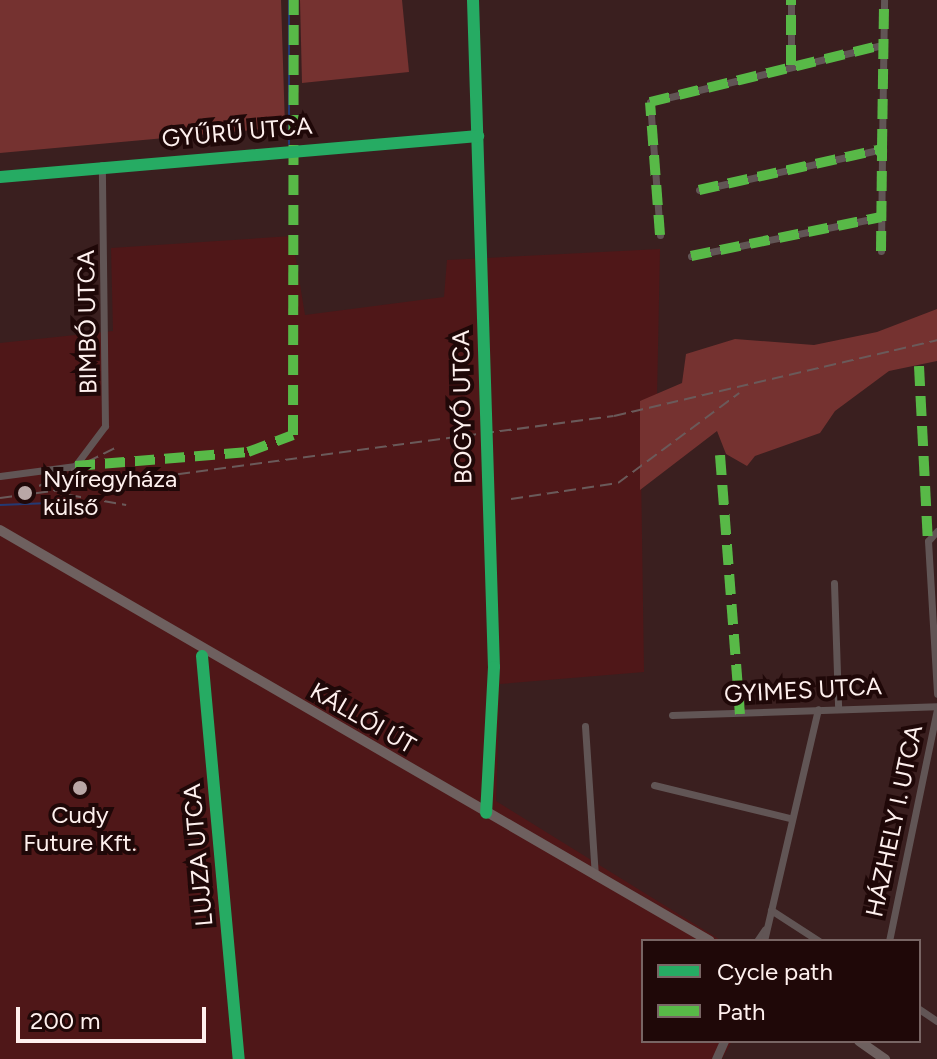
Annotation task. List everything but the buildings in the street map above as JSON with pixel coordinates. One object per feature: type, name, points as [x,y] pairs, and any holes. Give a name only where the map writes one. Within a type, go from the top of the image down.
[{"type":"main road","name":"KÁLLÓI ÚT","points":[[0,530],[706,939]]},
{"type":"main road","points":[[865,1043],[883,1058]]},
{"type":"street","name":"BOGYÓ UTCA","points":[[473,0],[494,667],[486,813]]},
{"type":"street","points":[[791,0],[791,65]]},
{"type":"street","points":[[881,251],[884,0]]},
{"type":"street","points":[[660,235],[650,102],[882,45]]},
{"type":"street","name":"GYŰRŰ UTCA","points":[[0,177],[102,165],[478,136]]},
{"type":"street","points":[[699,190],[882,149]]},
{"type":"street","name":"BIMBÓ UTCA","points":[[0,476],[75,466],[109,410],[102,165]]},
{"type":"street","points":[[691,256],[881,217]]},
{"type":"street","name":"HÁZHELY I. UTCA","points":[[937,531],[928,541],[937,694]]},
{"type":"street","points":[[834,583],[838,706]]},
{"type":"street","name":"LUJZA UTCA","points":[[202,648],[239,1059]]},
{"type":"street","name":"GYIMES UTCA","points":[[672,715],[838,706],[937,708]]},
{"type":"street","name":"HÁZHELY I. UTCA","points":[[889,939],[937,708]]},
{"type":"street","points":[[764,939],[789,818],[818,709]]},
{"type":"street","points":[[585,726],[595,876]]},
{"type":"street","points":[[654,785],[789,818]]},
{"type":"street","points":[[771,910],[816,939]]},
{"type":"street","points":[[758,939],[767,927]]},
{"type":"shaded area","points":[[0,0],[281,0],[285,127],[0,153]]},
{"type":"shaded area","points":[[300,0],[402,0],[409,72],[302,83]]},
{"type":"shaded area","points":[[292,236],[305,315],[444,297],[447,260],[660,249],[657,397],[640,401],[644,672],[500,684],[496,801],[719,939],[641,939],[641,1043],[731,1043],[722,1059],[0,1059],[0,343],[113,331],[111,248]]},
{"type":"shaded area","points":[[937,309],[937,361],[889,371],[835,411],[820,433],[755,456],[747,466],[726,454],[717,431],[640,490],[640,401],[682,383],[686,354],[735,339],[814,345],[877,332]]},
{"type":"waterway","points":[[289,0],[289,144]]},
{"type":"waterway","points":[[0,505],[75,502]]},
{"type":"railway","points":[[0,498],[614,416],[937,340]]},
{"type":"railway","points":[[511,499],[618,483],[739,393]]},
{"type":"railway","points":[[39,486],[117,447]]},
{"type":"railway","points":[[69,495],[126,505]]},
{"type":"marked path","points":[[75,466],[248,452],[293,435],[294,0]]},
{"type":"marked path","points":[[791,0],[791,65]]},
{"type":"marked path","points":[[699,190],[882,149],[884,0]]},
{"type":"marked path","points":[[660,235],[650,102],[882,45]]},
{"type":"marked path","points":[[881,251],[882,149]]},
{"type":"marked path","points":[[691,256],[881,217]]},
{"type":"marked path","points":[[919,366],[928,541]]},
{"type":"marked path","points":[[720,455],[740,714]]},
{"type":"cycle path","points":[[473,0],[494,667],[486,813]]},
{"type":"cycle path","points":[[0,177],[478,136]]},
{"type":"cycle path","points":[[202,656],[239,1059]]},
{"type":"place","name":"Nyíregyháza külső","points":[[25,493]]},
{"type":"place","name":"Cudy Future Kft.","points":[[80,788]]}]
